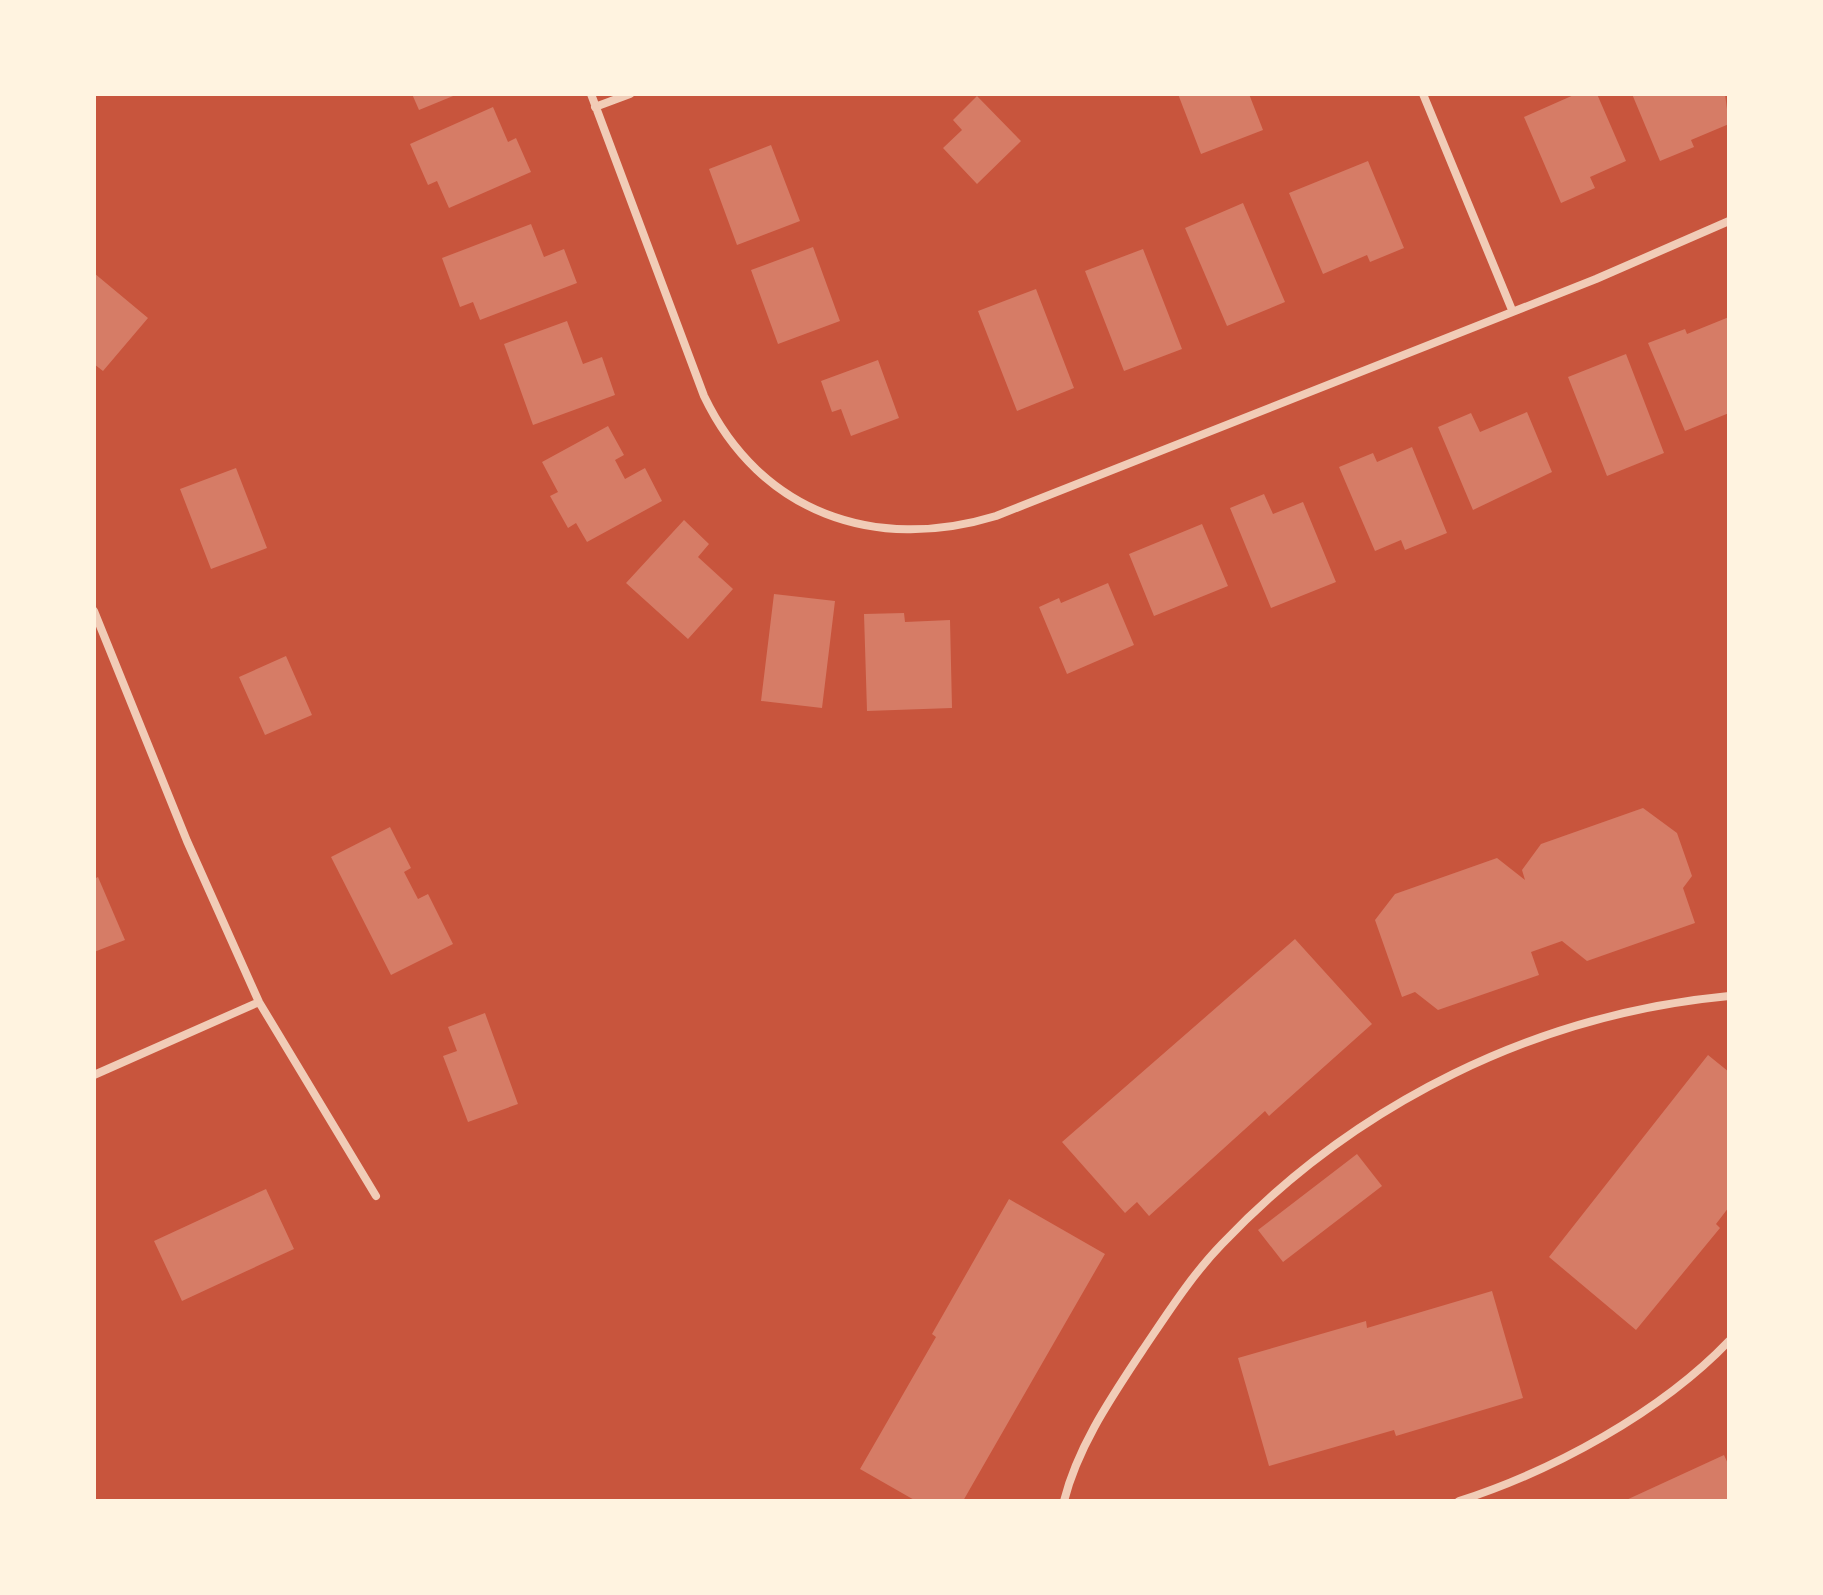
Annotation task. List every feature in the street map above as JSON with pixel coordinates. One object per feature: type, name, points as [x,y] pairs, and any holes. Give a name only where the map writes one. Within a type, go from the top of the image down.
[{"type":"street","points":[[591,94],[717,422],[758,472],[787,495],[840,519],[879,529],[933,530],[996,516],[1596,279],[1729,221]]},
{"type":"street","points":[[595,107],[630,94]]},
{"type":"street","points":[[1423,94],[1512,310]]},
{"type":"street","points":[[94,611],[187,841],[259,1002],[376,1196]]},
{"type":"street","points":[[1064,1501],[1100,1415],[1199,1271],[1245,1221],[1352,1133],[1422,1089],[1504,1049],[1587,1021],[1653,1006],[1729,996]]},
{"type":"street","points":[[94,1075],[259,1002]]},
{"type":"street","points":[[1459,1501],[1516,1480],[1627,1421],[1684,1382],[1729,1341]]},
{"type":"building","points":[[412,94],[458,94],[419,110]]},
{"type":"building","points":[[1178,94],[1249,94],[1263,130],[1201,154]]},
{"type":"building","points":[[1576,94],[1597,94],[1626,161],[1590,177],[1595,188],[1561,203],[1524,117]]},
{"type":"building","points":[[1632,94],[1725,94],[1729,124],[1691,140],[1694,147],[1660,161]]},
{"type":"building","points":[[977,96],[1021,141],[977,184],[943,148],[962,130],[953,120]]},
{"type":"building","points":[[493,107],[508,142],[516,138],[531,172],[449,208],[437,181],[428,185],[410,144]]},
{"type":"building","points":[[771,145],[800,221],[737,245],[709,169]]},
{"type":"building","points":[[1368,161],[1404,248],[1370,262],[1367,255],[1323,274],[1289,193]]},
{"type":"building","points":[[1243,203],[1285,302],[1227,326],[1185,228]]},
{"type":"building","points":[[531,224],[544,257],[564,249],[577,283],[480,320],[473,302],[460,307],[442,258]]},
{"type":"building","points":[[813,247],[840,321],[778,344],[751,270]]},
{"type":"building","points":[[1143,249],[1182,349],[1124,371],[1085,271]]},
{"type":"building","points":[[94,273],[148,318],[103,371],[94,364]]},
{"type":"building","points":[[1036,289],[1074,388],[1017,411],[978,311]]},
{"type":"building","points":[[1729,317],[1729,413],[1685,431],[1648,343],[1685,329],[1687,334]]},
{"type":"building","points":[[567,321],[583,364],[602,357],[615,395],[533,425],[504,344]]},
{"type":"building","points":[[1626,354],[1664,453],[1607,476],[1568,377]]},
{"type":"building","points":[[878,360],[899,418],[851,436],[841,409],[832,412],[821,381]]},
{"type":"building","points":[[1527,412],[1552,472],[1473,510],[1438,427],[1471,413],[1480,432]]},
{"type":"building","points":[[608,426],[624,455],[615,460],[625,479],[645,468],[662,501],[587,542],[576,523],[568,528],[550,496],[558,492],[542,462]]},
{"type":"building","points":[[1412,447],[1447,533],[1405,550],[1401,540],[1375,551],[1339,467],[1373,453],[1377,462]]},
{"type":"building","points":[[236,468],[267,548],[211,569],[180,489]]},
{"type":"building","points":[[1264,494],[1273,514],[1303,502],[1336,582],[1271,608],[1230,508]]},
{"type":"building","points":[[684,520],[709,544],[698,557],[733,589],[688,639],[626,583]]},
{"type":"building","points":[[1202,524],[1228,586],[1154,616],[1129,554]]},
{"type":"building","points":[[1108,583],[1134,645],[1067,674],[1039,607],[1059,598],[1061,603]]},
{"type":"building","points":[[774,594],[835,601],[822,708],[761,701]]},
{"type":"building","points":[[904,613],[905,622],[950,620],[952,708],[867,711],[864,614]]},
{"type":"building","points":[[286,656],[312,715],[265,735],[239,677]]},
{"type":"building","points":[[1643,808],[1677,833],[1692,876],[1683,888],[1695,923],[1587,961],[1562,941],[1531,952],[1539,975],[1438,1010],[1415,992],[1402,997],[1375,920],[1395,894],[1497,858],[1525,880],[1522,870],[1541,844]]},
{"type":"building","points":[[390,827],[411,868],[404,872],[418,899],[428,894],[453,944],[391,975],[331,857]]},
{"type":"building","points":[[98,877],[125,940],[94,952],[94,879]]},
{"type":"building","points":[[1295,939],[1372,1024],[1269,1116],[1265,1111],[1149,1216],[1137,1202],[1125,1213],[1062,1142]]},
{"type":"building","points":[[485,1013],[518,1104],[468,1122],[443,1056],[457,1051],[448,1027]]},
{"type":"building","points":[[1708,1055],[1729,1072],[1729,1207],[1716,1224],[1720,1228],[1636,1330],[1549,1257]]},
{"type":"building","points":[[1357,1154],[1382,1186],[1283,1262],[1258,1230]]},
{"type":"building","points":[[266,1189],[294,1249],[182,1301],[154,1241]]},
{"type":"building","points":[[1009,1199],[1105,1254],[963,1501],[916,1501],[860,1469],[936,1337],[932,1334]]},
{"type":"building","points":[[1492,1291],[1523,1398],[1396,1436],[1394,1430],[1269,1466],[1238,1358],[1366,1321],[1367,1328]]},
{"type":"building","points":[[1724,1455],[1729,1466],[1729,1501],[1624,1501]]}]
